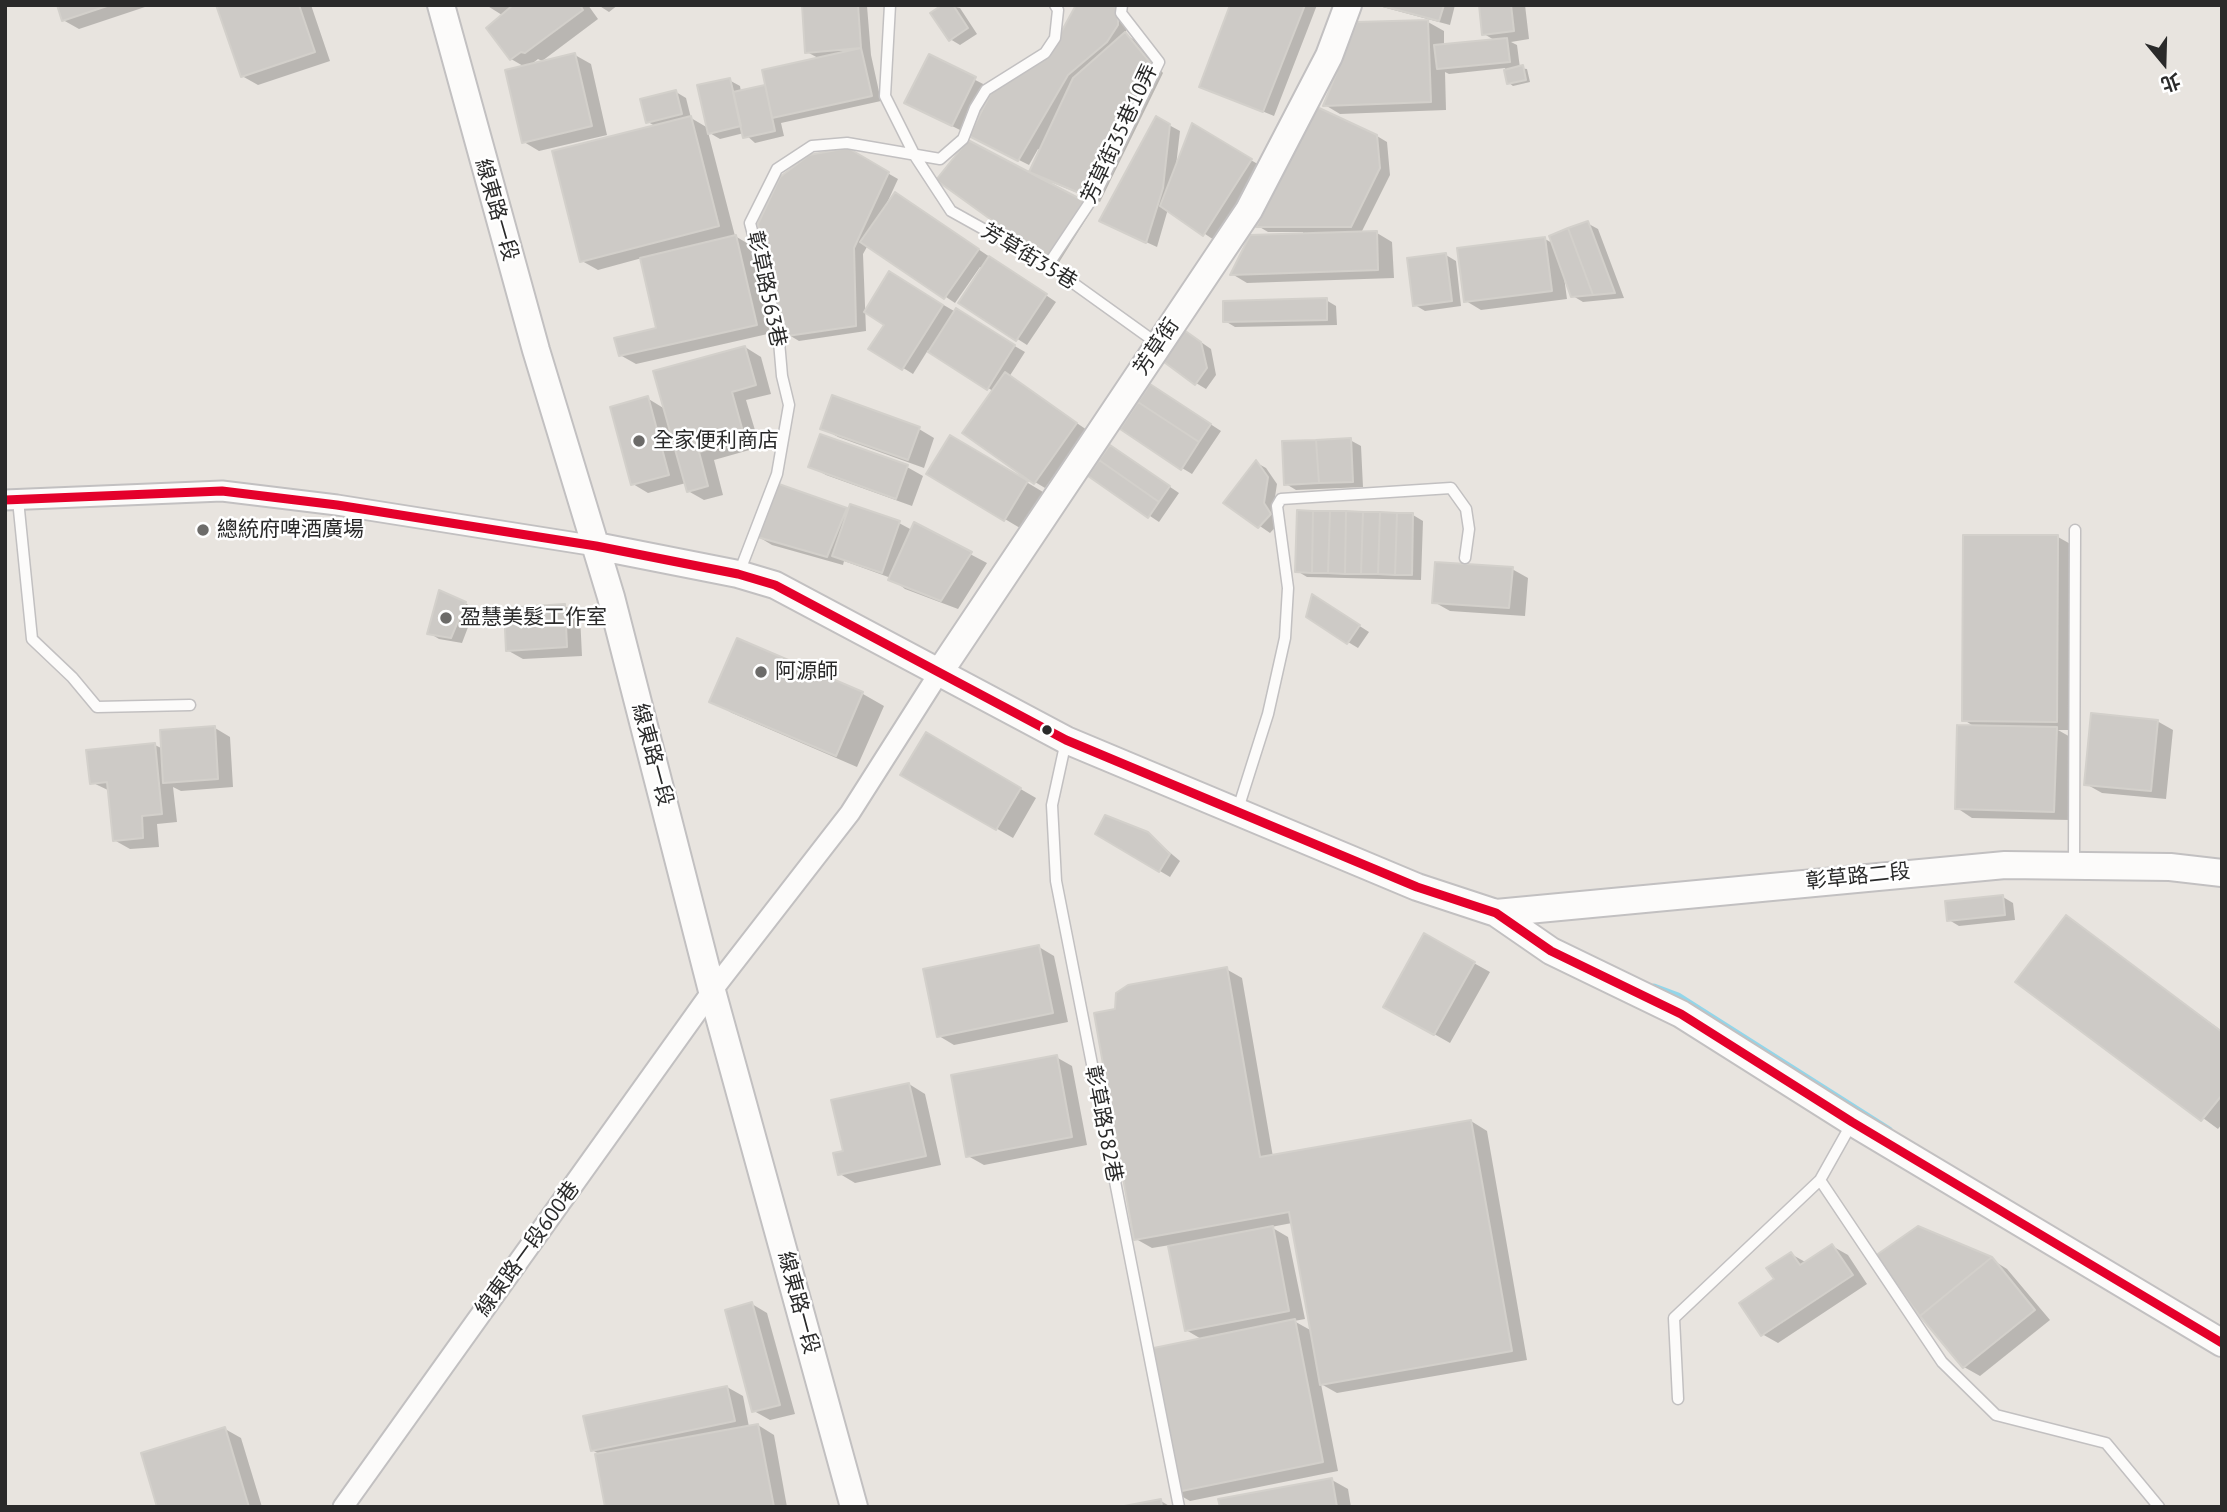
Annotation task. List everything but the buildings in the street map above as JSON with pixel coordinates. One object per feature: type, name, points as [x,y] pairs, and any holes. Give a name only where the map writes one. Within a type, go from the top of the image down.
[{"type":"street","name":"線東路一段","points":[[441,5],[543,374],[596,546],[712,991],[854,1507]]},
{"type":"street","name":"芳草街","points":[[939,673],[1249,210],[1329,56],[1348,5]]},
{"type":"street","points":[[12,500],[222,491],[337,505],[596,546],[738,574],[775,585],[1066,740],[1236,814],[1417,887],[1496,913],[1551,951],[1681,1014],[1852,1122],[2222,1343]]},
{"type":"street","name":"線東路一段600巷","points":[[343,1507],[712,991],[850,813],[939,673]]},
{"type":"street","name":"彰草路二段","points":[[1496,913],[1948,869],[2074,864],[2170,867],[2222,873]]},
{"type":"lane","name":"芳草街35巷","points":[[890,5],[885,96],[915,156],[951,211],[1048,265],[1158,344]]},
{"type":"lane","name":"彰草路563巷","points":[[738,574],[777,474],[789,405],[782,376],[778,330],[750,223],[777,169],[812,146],[847,143],[940,159],[964,139],[975,108],[986,90],[1045,53],[1055,38],[1058,10],[1055,5]]},
{"type":"lane","name":"芳草街35巷10弄","points":[[1048,265],[1096,193],[1159,62],[1121,13],[1122,5]]},
{"type":"lane","points":[[1236,814],[1268,714],[1285,638],[1288,588],[1277,506],[1281,499],[1451,488],[1466,509],[1469,529],[1465,558]]},
{"type":"lane","points":[[12,500],[32,639],[72,677],[97,707],[190,705]]},
{"type":"lane","points":[[2074,864],[2075,530]]},
{"type":"lane","name":"彰草路582巷","points":[[1066,740],[1052,805],[1056,881],[1179,1507]]},
{"type":"lane","points":[[1678,1399],[1674,1318],[1820,1180],[1852,1122]]},
{"type":"lane","points":[[1820,1180],[1942,1362],[1996,1415],[2106,1443],[2159,1507]]},
{"type":"waterway","points":[[1654,987],[1678,996],[1889,1130]]},
{"type":"transit line","points":[[5,500],[222,491],[337,505],[596,546],[738,574],[775,585],[1066,740],[1417,887],[1496,913],[1551,951],[1681,1014],[1852,1122],[2222,1343]]},
{"type":"place","name":"全家便利商店","points":[[639,441]]},
{"type":"place","name":"總統府啤酒廣場","points":[[203,530]]},
{"type":"place","name":"盈慧美髮工作室","points":[[446,618]]},
{"type":"place","name":"阿源師","points":[[761,672]]}]
